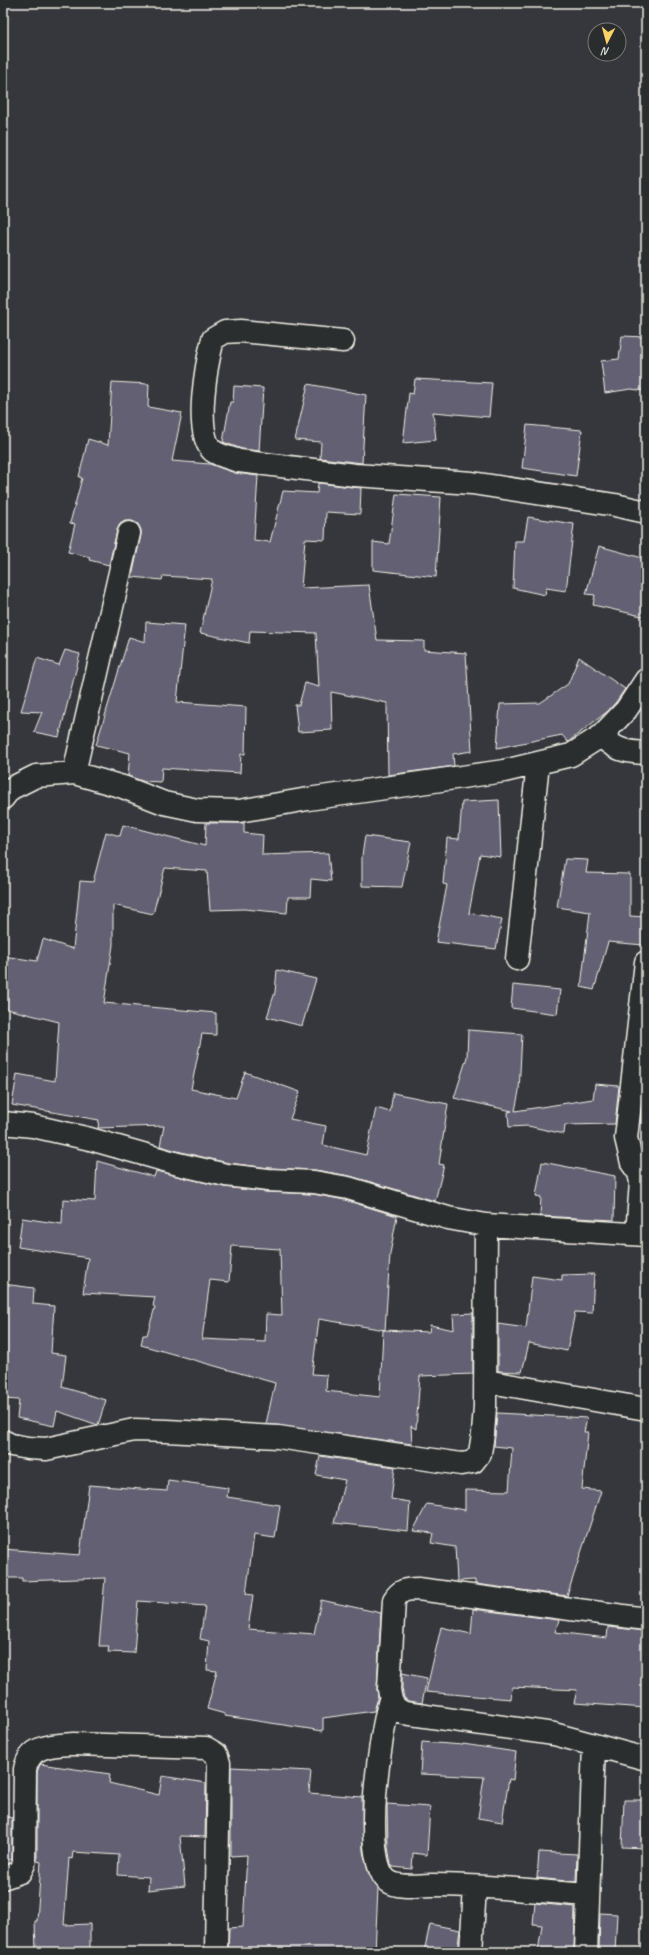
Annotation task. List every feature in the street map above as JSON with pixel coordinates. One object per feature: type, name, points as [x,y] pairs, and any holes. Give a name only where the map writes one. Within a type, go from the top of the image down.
[{"type":"street","points":[[343,341],[241,331],[225,332],[213,339],[207,366],[203,414],[207,443],[213,450],[223,456],[239,460],[356,475],[472,483],[514,488],[615,505],[646,512]]},
{"type":"street","points":[[74,773],[129,533]]},
{"type":"street","points":[[3,798],[10,789],[36,776],[74,773],[123,786],[164,803],[197,810],[239,811],[316,798],[504,771],[571,755],[601,736],[626,710],[646,680]]},
{"type":"street","points":[[601,736],[612,746],[620,750],[646,753]]},
{"type":"street","points":[[517,959],[538,763]]},
{"type":"street","points":[[3,1123],[33,1126],[90,1139],[178,1164],[226,1175],[268,1180],[314,1182],[348,1188],[448,1218],[486,1225],[642,1234],[641,1182],[639,1173],[632,1163],[626,1138],[646,962]]},
{"type":"street","points":[[3,1441],[11,1445],[28,1448],[46,1448],[134,1430],[166,1431],[278,1437],[461,1464],[473,1462],[480,1453],[485,1406],[486,1225]]},
{"type":"street","points":[[485,1381],[646,1409]]},
{"type":"street","points":[[587,1895],[475,1887],[397,1885],[387,1881],[380,1870],[373,1836],[381,1740],[390,1700],[389,1689],[392,1613],[394,1600],[398,1593],[406,1589],[418,1589],[646,1619]]},
{"type":"street","points":[[390,1700],[395,1708],[404,1713],[554,1734],[646,1759]]},
{"type":"street","points":[[3,1878],[20,1872],[24,1864],[25,1769],[27,1760],[34,1752],[58,1745],[73,1744],[206,1748],[216,1754],[219,1763],[216,1952]]},
{"type":"street","points":[[586,1952],[587,1895],[594,1746]]},
{"type":"street","points":[[471,1952],[475,1887]]},
{"type":"building","points":[[622,336],[646,337],[646,391],[631,389],[605,393],[601,361],[619,359]]},
{"type":"building","points":[[415,379],[492,383],[489,417],[433,412],[436,440],[403,443],[409,393],[413,394]]},
{"type":"building","points":[[112,382],[149,384],[148,407],[182,413],[172,461],[210,464],[235,473],[258,476],[254,540],[270,542],[283,491],[317,493],[318,483],[361,488],[360,514],[326,512],[325,540],[305,539],[301,588],[369,585],[377,640],[424,641],[424,650],[466,653],[472,751],[453,754],[454,766],[388,775],[387,703],[331,692],[332,730],[298,732],[295,705],[299,705],[305,683],[319,687],[316,633],[250,631],[249,643],[200,633],[212,579],[163,576],[162,580],[132,577],[141,530],[138,524],[132,521],[125,521],[120,524],[117,530],[109,565],[89,560],[90,557],[68,552],[75,524],[70,523],[82,478],[79,477],[88,439],[108,445]]},
{"type":"building","points":[[308,384],[366,395],[362,463],[320,458],[321,442],[295,440]]},
{"type":"building","points":[[234,386],[263,388],[259,451],[242,449],[223,442],[230,402],[233,402]]},
{"type":"building","points":[[527,425],[582,430],[576,476],[522,468]]},
{"type":"building","points":[[396,494],[441,497],[436,577],[373,570],[373,542],[389,544]]},
{"type":"building","points":[[528,517],[574,524],[566,591],[546,588],[545,595],[513,588],[515,541],[524,541]]},
{"type":"building","points":[[599,546],[646,559],[646,617],[593,605],[595,595],[586,594]]},
{"type":"building","points":[[146,622],[185,625],[177,702],[246,707],[245,754],[241,754],[240,773],[162,768],[161,782],[142,781],[128,776],[130,753],[96,745],[129,637],[145,642]]},
{"type":"building","points":[[65,650],[80,654],[59,737],[34,732],[42,712],[21,711],[37,658],[59,665]]},
{"type":"building","points":[[579,657],[625,689],[608,711],[568,742],[562,735],[497,748],[500,704],[540,703],[568,684]]},
{"type":"building","points":[[499,800],[501,857],[480,854],[469,913],[502,919],[496,949],[436,942],[447,885],[443,884],[447,838],[459,839],[462,802]]},
{"type":"building","points":[[206,823],[244,823],[244,833],[263,835],[262,855],[328,853],[331,881],[311,879],[310,897],[288,897],[287,913],[244,909],[210,910],[207,871],[165,868],[153,914],[113,905],[113,945],[104,1003],[216,1013],[216,1035],[202,1034],[191,1089],[236,1098],[245,1072],[300,1092],[290,1119],[326,1126],[323,1145],[366,1155],[376,1108],[390,1112],[393,1093],[448,1104],[439,1164],[444,1165],[435,1201],[350,1176],[315,1170],[269,1168],[228,1163],[181,1152],[160,1146],[164,1126],[98,1128],[99,1120],[12,1105],[17,1074],[55,1081],[59,1022],[3,1008],[3,956],[37,961],[43,939],[73,949],[80,881],[93,882],[106,832],[120,836],[123,825],[205,846]]},
{"type":"building","points":[[365,836],[411,842],[402,887],[362,886],[362,856]]},
{"type":"building","points":[[565,859],[588,860],[586,873],[630,874],[630,916],[646,917],[644,945],[608,942],[594,990],[581,987],[590,912],[557,907]]},
{"type":"building","points":[[277,970],[316,979],[302,1026],[267,1017],[275,992]]},
{"type":"building","points":[[513,985],[560,990],[557,1014],[511,1008]]},
{"type":"building","points":[[468,1030],[522,1034],[519,1091],[515,1111],[593,1099],[595,1084],[619,1086],[615,1124],[565,1125],[564,1134],[528,1126],[509,1127],[508,1112],[512,1111],[454,1098],[467,1057]]},
{"type":"building","points":[[644,1088],[646,1088],[646,1123],[640,1123]]},
{"type":"building","points":[[97,1161],[154,1177],[156,1171],[224,1187],[267,1192],[313,1194],[345,1200],[397,1216],[390,1254],[385,1330],[319,1319],[312,1374],[327,1375],[326,1391],[380,1397],[383,1330],[429,1332],[430,1325],[454,1330],[453,1314],[473,1313],[473,1374],[420,1376],[416,1429],[411,1426],[412,1444],[266,1424],[275,1383],[141,1345],[143,1335],[147,1335],[155,1307],[153,1306],[155,1297],[83,1293],[88,1258],[18,1247],[22,1218],[62,1224],[63,1199],[95,1201]],"holes":[[[232,1246],[280,1249],[282,1315],[266,1314],[265,1342],[202,1339],[210,1280],[229,1282]]]},
{"type":"building","points":[[542,1162],[615,1176],[614,1220],[540,1216],[541,1197],[536,1196]]},
{"type":"building","points":[[594,1274],[592,1313],[575,1312],[567,1351],[529,1343],[522,1372],[498,1371],[498,1324],[526,1328],[532,1276],[562,1280],[562,1275]]},
{"type":"building","points":[[3,1284],[34,1288],[33,1304],[54,1306],[51,1353],[66,1355],[62,1387],[106,1400],[98,1425],[57,1411],[54,1426],[17,1418],[19,1400],[3,1399]]},
{"type":"building","points":[[497,1413],[587,1418],[584,1432],[588,1432],[582,1489],[601,1491],[567,1596],[475,1584],[475,1580],[457,1581],[455,1547],[431,1543],[433,1533],[413,1531],[427,1504],[465,1510],[465,1490],[509,1491],[512,1448],[494,1446]]},
{"type":"building","points":[[320,1456],[395,1467],[391,1499],[410,1502],[408,1531],[334,1523],[345,1480],[316,1475]]},
{"type":"building","points":[[168,1480],[228,1488],[227,1497],[280,1505],[275,1538],[254,1535],[246,1594],[253,1595],[248,1629],[314,1634],[321,1600],[381,1613],[377,1688],[378,1698],[374,1711],[323,1718],[323,1731],[225,1716],[225,1714],[207,1709],[217,1671],[207,1670],[209,1641],[200,1639],[205,1606],[138,1601],[134,1653],[108,1652],[109,1646],[99,1646],[105,1578],[22,1581],[22,1578],[3,1578],[3,1549],[80,1555],[89,1485],[167,1491]]},
{"type":"building","points":[[473,1609],[559,1620],[555,1632],[607,1638],[608,1627],[646,1631],[646,1708],[574,1703],[577,1690],[512,1687],[511,1699],[426,1692],[441,1627],[471,1634]]},
{"type":"building","points":[[402,1673],[427,1678],[422,1703],[408,1701],[404,1698]]},
{"type":"building","points":[[422,1742],[463,1744],[516,1752],[513,1780],[509,1779],[502,1822],[478,1818],[484,1777],[420,1774]]},
{"type":"building","points":[[40,1764],[110,1774],[109,1783],[159,1795],[162,1776],[206,1783],[205,1837],[180,1836],[185,1886],[148,1890],[149,1877],[118,1875],[119,1855],[73,1852],[72,1859],[69,1858],[64,1925],[90,1924],[90,1952],[36,1952],[35,1921],[37,1921],[41,1862],[37,1861],[37,1772]]},
{"type":"building","points":[[231,1767],[311,1771],[309,1793],[362,1797],[363,1851],[368,1872],[378,1888],[375,1952],[228,1952],[229,1928],[243,1927],[247,1855],[231,1856]]},
{"type":"building","points":[[624,1800],[646,1800],[646,1848],[622,1847]]},
{"type":"building","points":[[387,1804],[430,1807],[427,1855],[413,1853],[412,1869],[393,1867],[391,1864],[388,1847]]},
{"type":"building","points":[[3,1816],[12,1818],[12,1860],[3,1859]]},
{"type":"building","points":[[539,1852],[577,1854],[576,1882],[537,1878]]},
{"type":"building","points":[[535,1903],[575,1907],[574,1952],[538,1952],[542,1925],[533,1924]]},
{"type":"building","points":[[600,1913],[617,1914],[615,1952],[599,1952]]},
{"type":"building","points":[[430,1924],[460,1930],[457,1952],[424,1952]]}]
